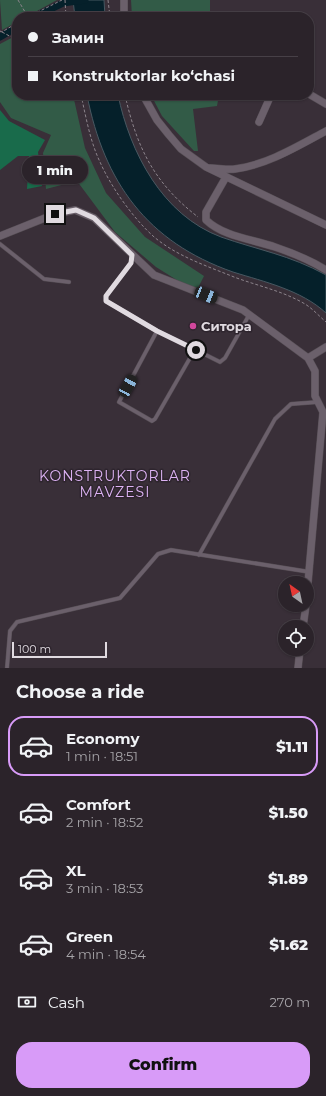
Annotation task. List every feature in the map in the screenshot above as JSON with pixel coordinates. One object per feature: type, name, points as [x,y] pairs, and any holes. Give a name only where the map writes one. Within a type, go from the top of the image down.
[{"type":"street","points":[[124,0],[124,12]]},
{"type":"street","points":[[314,97],[326,104]]},
{"type":"street","points":[[146,100],[153,115],[181,149],[206,167],[326,225]]},
{"type":"street","points":[[259,122],[269,100]]},
{"type":"street","points":[[206,167],[233,169],[256,164],[294,148],[326,131]]},
{"type":"street","points":[[226,177],[206,212],[206,220],[211,225],[232,236],[253,240],[298,255],[326,270]]},
{"type":"street","points":[[0,236],[55,214],[76,210],[94,218],[154,275],[250,314],[308,358],[315,371],[315,396],[323,412],[309,576]]},
{"type":"street","points":[[308,358],[326,346]]},
{"type":"street","points":[[298,668],[299,656]]},
{"type":"lane","points":[[0,244],[44,278],[69,282]]},
{"type":"lane","points":[[132,255],[131,263],[106,296],[106,301],[157,331],[220,362],[225,358],[250,314]]},
{"type":"lane","points":[[157,331],[119,402],[147,419],[152,421],[155,419],[196,350]]},
{"type":"lane","points":[[199,555],[275,419],[291,404],[318,402]]},
{"type":"lane","points":[[7,668],[10,631],[17,622],[120,598],[158,554],[171,550],[310,572]]},
{"type":"path","points":[[18,0],[25,12]]},
{"type":"path","points":[[39,12],[64,0],[65,12]]},
{"type":"path","points":[[108,0],[109,12]]},
{"type":"path","points":[[1,32],[12,26]]},
{"type":"path","points":[[1,32],[12,38]]},
{"type":"path","points":[[82,100],[88,126],[100,162],[136,218],[154,236],[194,261],[236,278],[277,291],[306,305],[326,322]]},
{"type":"path","points":[[126,100],[140,144],[148,163],[155,173],[174,197],[200,218],[206,212]]},
{"type":"green space","points":[[0,0],[57,0],[35,12],[12,12],[12,25],[2,30]]},
{"type":"green space","points":[[131,0],[210,0],[210,12],[132,12]]},
{"type":"green space","points":[[12,38],[12,100],[74,100],[85,148],[106,193],[145,237],[204,276],[196,292],[156,267],[115,232],[77,181],[46,189],[43,153],[51,135],[11,118],[0,102],[0,44]]},
{"type":"green space","points":[[154,100],[218,100],[217,106],[193,109],[198,151],[194,151],[162,116]]},
{"type":"green space","points":[[0,110],[9,121],[45,140],[38,152],[42,186],[27,189],[29,156],[18,156],[0,170]]},
{"type":"water","points":[[73,0],[104,0],[105,12],[74,12]]},
{"type":"water","points":[[88,100],[119,100],[123,117],[140,159],[152,179],[182,214],[200,227],[221,237],[300,262],[326,275],[326,313],[305,298],[294,293],[270,283],[233,272],[203,259],[176,244],[153,226],[134,205],[118,181],[105,155]]},
{"type":"waterway","points":[[44,12],[63,3],[85,0]]},
{"type":"waterway","points":[[0,37],[12,30]]},
{"type":"place","name":"Ситора","points":[[193,326]]},
{"type":"district","name":"KONSTRUKTORLAR MAVZESI","points":[[115,484]]},
{"type":"route","points":[[55,214],[76,210],[94,218],[132,255],[131,263],[106,296],[106,301],[156,329],[157,331],[196,350]]}]
